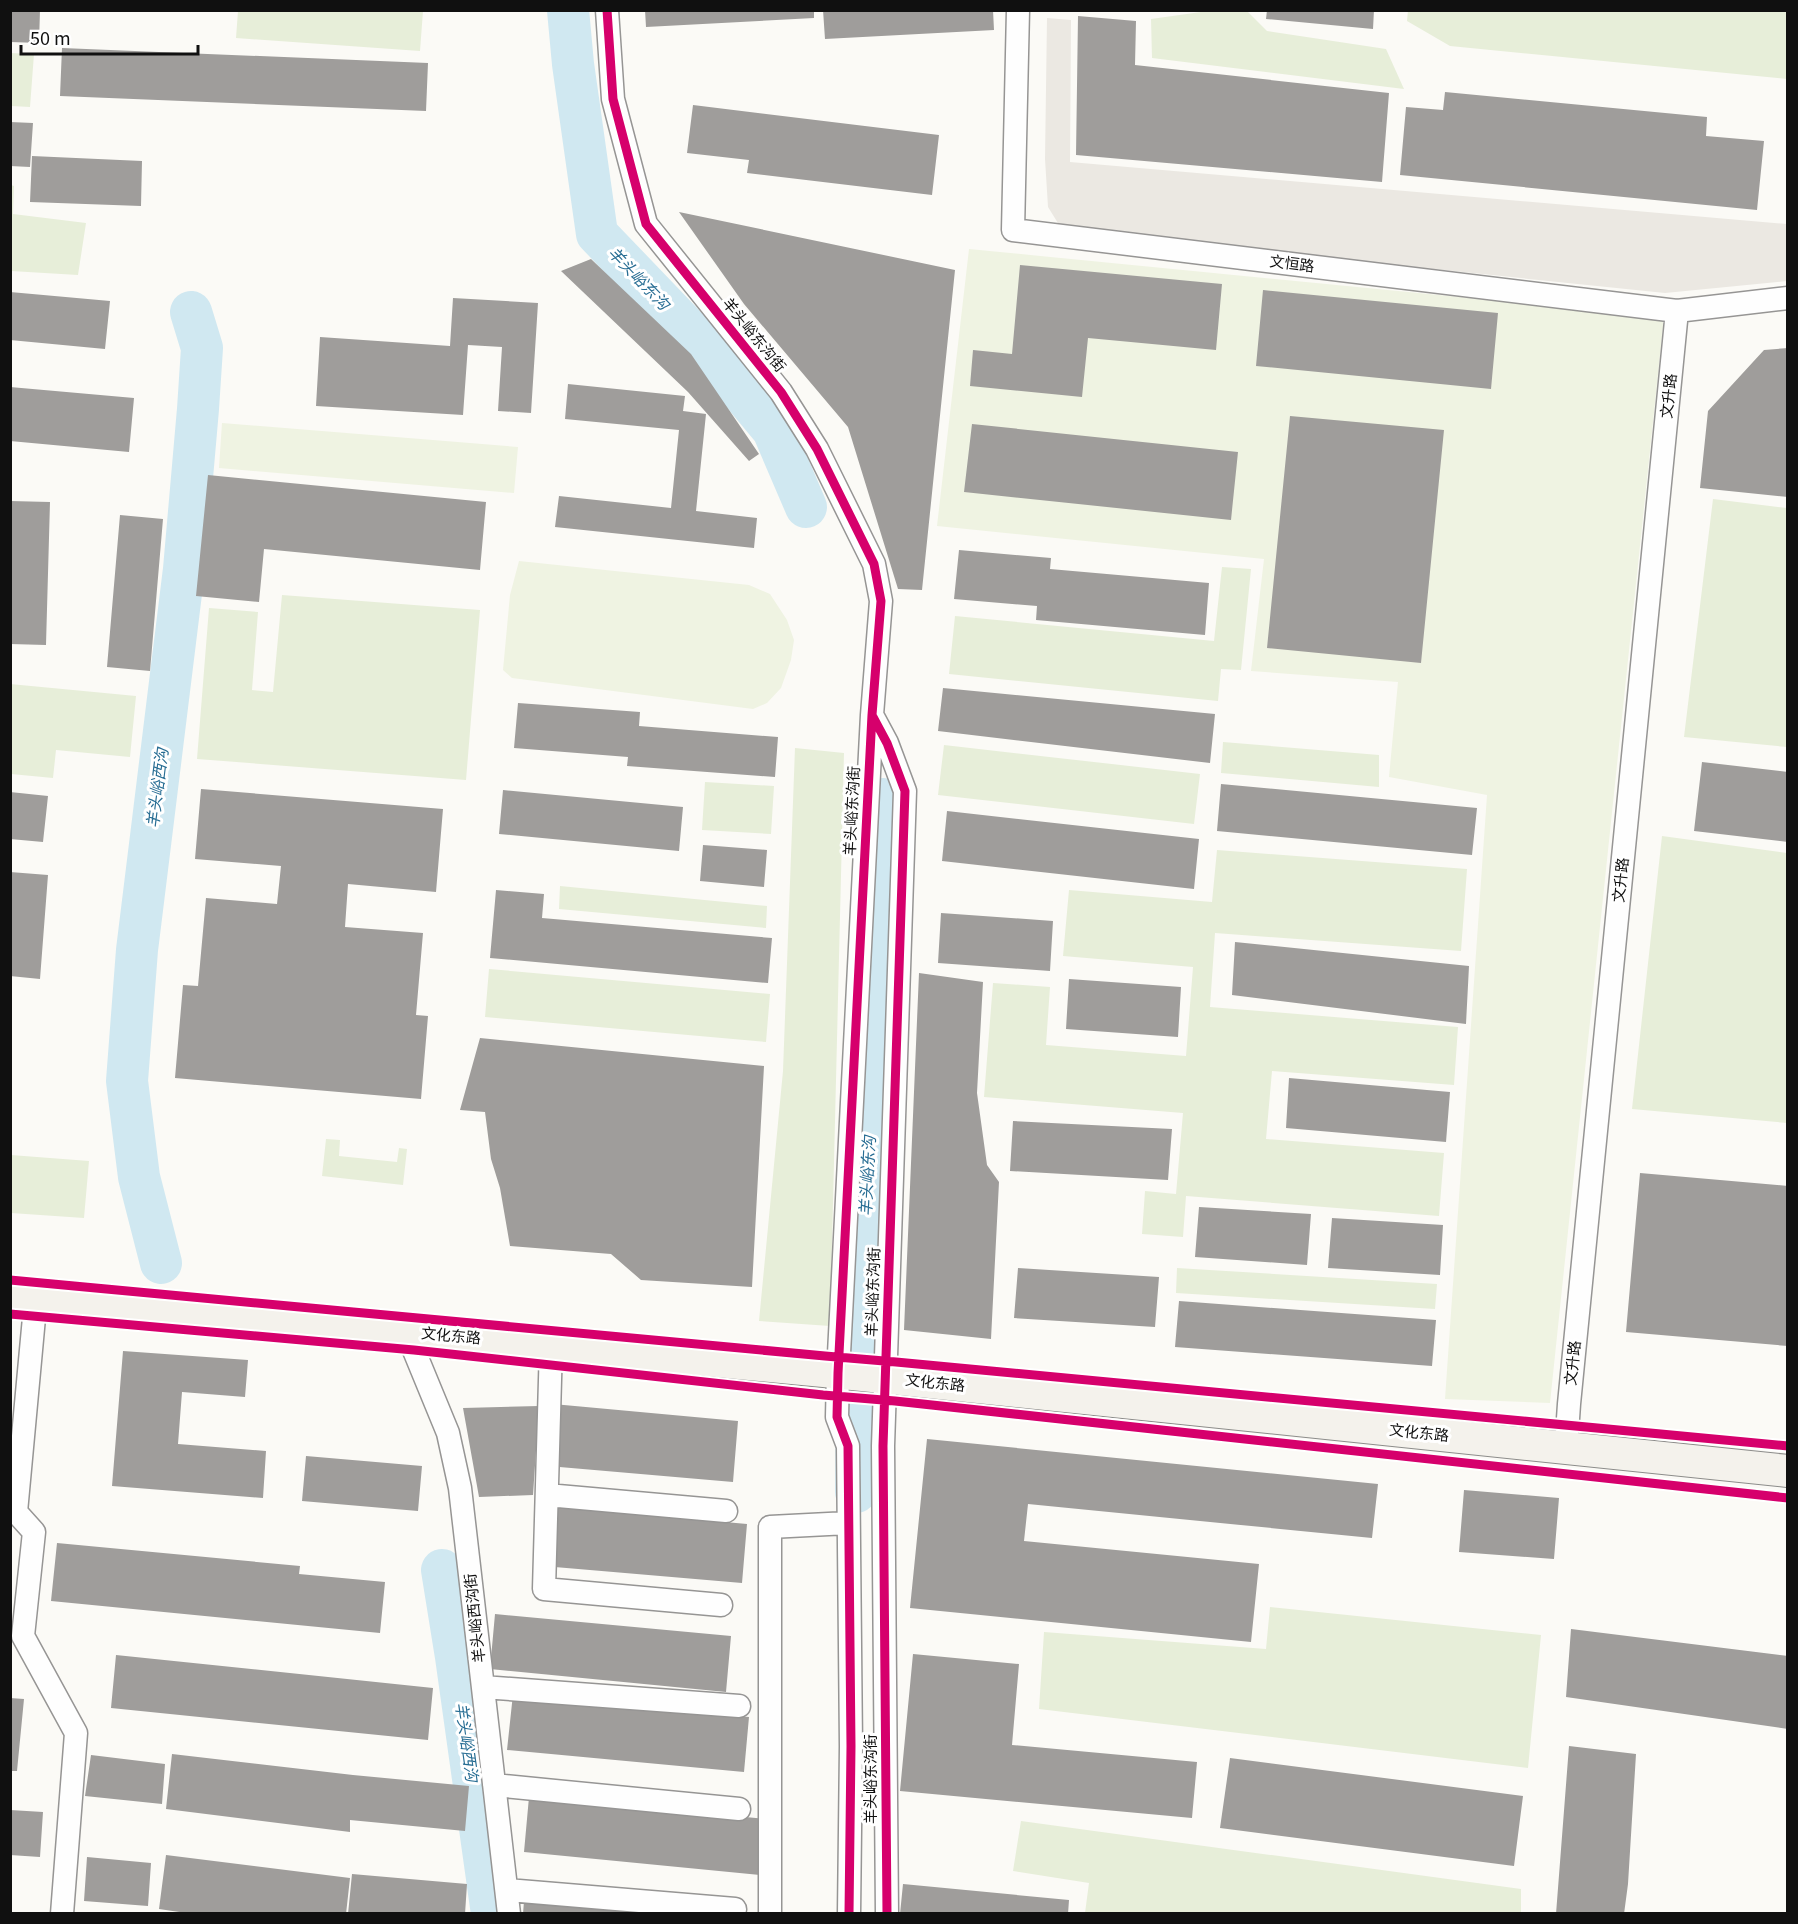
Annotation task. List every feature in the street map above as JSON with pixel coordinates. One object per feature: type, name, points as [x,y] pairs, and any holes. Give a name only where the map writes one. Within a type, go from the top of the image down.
[{"type":"main road","name":"文化东路","points":[[23,1295],[885,1377],[1788,1471]]},
{"type":"street","name":"羊头峪东沟街","points":[[607,10],[613,99],[646,224],[781,392],[817,449],[874,564],[881,601],[872,715],[838,1373],[837,1417],[848,1446],[851,1746],[849,1914]]},
{"type":"street","name":"文恒路","points":[[1018,10],[1013,230],[1677,311],[1788,298]]},
{"type":"street","name":"文升路","points":[[1566,1448],[1677,311]]},
{"type":"street","name":"羊头峪东沟街","points":[[872,715],[887,743],[905,791],[883,1446],[886,1914]]},
{"type":"street","points":[[23,1295],[16,1512],[34,1532],[23,1636],[76,1732],[62,1914]]},
{"type":"street","name":"羊头峪西沟街","points":[[406,1331],[448,1433],[460,1488],[509,1914]]},
{"type":"street","points":[[551,1345],[544,1589],[721,1605]]},
{"type":"street","points":[[547,1495],[726,1511]]},
{"type":"street","points":[[770,1914],[770,1527],[848,1523]]},
{"type":"street","points":[[483,1687],[739,1706]]},
{"type":"street","points":[[494,1785],[739,1809]]},
{"type":"street","points":[[507,1890],[735,1909]]},
{"type":"green space","points":[[1408,10],[1787,11],[1787,79],[1450,46],[1407,21]]},
{"type":"green space","points":[[238,11],[423,11],[420,51],[236,38]]},
{"type":"green space","points":[[1208,11],[1248,11],[1267,31],[1386,49],[1404,89],[1152,58],[1151,19]]},
{"type":"green space","points":[[10,53],[34,54],[30,107],[11,106]]},
{"type":"green space","points":[[11,185],[14,186],[13,214],[86,223],[78,275],[11,271]]},
{"type":"green space","points":[[969,249],[1664,317],[1550,1403],[1445,1399],[1487,795],[1389,777],[1398,682],[1251,671],[1264,559],[937,526]]},
{"type":"green space","points":[[222,423],[518,447],[514,493],[219,468]]},
{"type":"green space","points":[[1713,499],[1787,508],[1787,747],[1684,737]]},
{"type":"green space","points":[[519,561],[749,585],[770,594],[787,620],[794,640],[791,660],[781,688],[767,703],[753,709],[512,678],[503,670],[510,595]]},
{"type":"green space","points":[[1222,567],[1251,569],[1241,670],[1221,669],[1218,701],[949,674],[955,616],[1214,641]]},
{"type":"green space","points":[[282,595],[480,610],[466,780],[197,759],[209,608],[258,612],[252,690],[273,692]]},
{"type":"green space","points":[[10,684],[136,696],[130,757],[56,750],[53,778],[11,774]]},
{"type":"green space","points":[[1223,742],[1379,755],[1379,787],[1221,773]]},
{"type":"green space","points":[[944,745],[1200,774],[1194,824],[938,795]]},
{"type":"green space","points":[[795,748],[844,753],[830,1326],[759,1321],[783,1071]]},
{"type":"green space","points":[[705,782],[774,786],[771,834],[702,830]]},
{"type":"green space","points":[[1662,836],[1787,853],[1787,1123],[1632,1109]]},
{"type":"green space","points":[[1217,850],[1467,869],[1461,951],[1215,933],[1210,1007],[1458,1027],[1454,1085],[1272,1071],[1266,1139],[1444,1153],[1439,1216],[1186,1196],[1183,1237],[1142,1234],[1145,1191],[1176,1194],[1183,1113],[984,1097],[993,983],[1050,987],[1046,1045],[1186,1056],[1193,967],[1063,956],[1069,890],[1212,902]]},
{"type":"green space","points":[[560,886],[767,906],[766,928],[559,909]]},
{"type":"green space","points":[[489,969],[770,994],[766,1042],[485,1017]]},
{"type":"green space","points":[[326,1139],[340,1140],[339,1156],[397,1162],[399,1148],[407,1149],[403,1185],[322,1176]]},
{"type":"green space","points":[[11,1155],[89,1161],[84,1218],[11,1213]]},
{"type":"green space","points":[[1177,1268],[1437,1284],[1435,1309],[1176,1293]]},
{"type":"green space","points":[[1270,1607],[1541,1635],[1528,1768],[1039,1709],[1044,1632],[1266,1649]]},
{"type":"green space","points":[[1021,1821],[1521,1889],[1521,1913],[1085,1913],[1089,1883],[1013,1871]]},
{"type":"shaded area","points":[[1047,18],[1071,20],[1070,162],[1787,224],[1787,281],[1665,293],[1076,232],[1061,228],[1048,207],[1045,159]]},
{"type":"building","points":[[10,10],[40,10],[39,43],[10,42]]},
{"type":"building","points":[[645,10],[814,10],[814,18],[646,27]]},
{"type":"building","points":[[823,10],[993,10],[994,30],[825,39]]},
{"type":"building","points":[[1267,10],[1374,10],[1373,29],[1266,19]]},
{"type":"building","points":[[1078,16],[1136,21],[1135,65],[1389,93],[1382,182],[1076,155]]},
{"type":"building","points":[[62,48],[428,63],[426,111],[60,96]]},
{"type":"building","points":[[1445,92],[1707,117],[1706,136],[1764,141],[1757,210],[1400,175],[1406,107],[1443,110]]},
{"type":"building","points":[[693,105],[939,135],[932,195],[747,173],[749,160],[687,153]]},
{"type":"building","points":[[10,122],[33,123],[30,167],[10,166]]},
{"type":"building","points":[[32,156],[142,161],[141,206],[30,202]]},
{"type":"building","points":[[679,212],[955,270],[922,590],[898,589],[848,427],[744,304]]},
{"type":"building","points":[[591,259],[691,354],[759,454],[749,461],[688,392],[561,271]]},
{"type":"building","points":[[1020,265],[1222,284],[1216,350],[1088,338],[1082,397],[970,386],[973,350],[1012,354]]},
{"type":"building","points":[[1263,290],[1498,313],[1491,389],[1256,366]]},
{"type":"building","points":[[10,292],[110,301],[105,349],[10,340]]},
{"type":"building","points":[[453,298],[538,303],[531,413],[498,411],[502,347],[468,345],[463,415],[316,406],[320,337],[450,346]]},
{"type":"building","points":[[1788,348],[1788,497],[1700,488],[1708,411],[1764,350]]},
{"type":"building","points":[[568,384],[685,396],[683,411],[706,414],[696,511],[757,518],[754,548],[555,527],[559,496],[671,508],[679,430],[565,419]]},
{"type":"building","points":[[10,387],[134,398],[129,452],[10,441]]},
{"type":"building","points":[[1290,416],[1444,430],[1421,663],[1267,648]]},
{"type":"building","points":[[972,424],[1238,452],[1231,520],[964,492]]},
{"type":"building","points":[[208,475],[486,502],[480,570],[264,549],[259,602],[196,596]]},
{"type":"building","points":[[10,501],[50,502],[46,645],[10,644]]},
{"type":"building","points":[[120,515],[163,519],[150,671],[107,667]]},
{"type":"building","points":[[959,550],[1051,558],[1050,569],[1209,583],[1205,635],[1036,620],[1037,606],[954,599]]},
{"type":"building","points":[[943,688],[1215,714],[1210,763],[938,731]]},
{"type":"building","points":[[518,703],[640,712],[639,726],[778,737],[775,777],[627,766],[628,757],[514,748]]},
{"type":"building","points":[[1702,762],[1788,772],[1788,842],[1694,831]]},
{"type":"building","points":[[1221,784],[1477,808],[1472,855],[1217,831]]},
{"type":"building","points":[[201,789],[443,809],[436,892],[348,884],[345,927],[423,933],[416,1015],[428,1016],[421,1099],[175,1078],[183,985],[198,986],[206,898],[277,904],[281,866],[195,859]]},
{"type":"building","points":[[503,790],[683,807],[679,851],[499,834]]},
{"type":"building","points":[[10,792],[48,796],[43,842],[10,839]]},
{"type":"building","points":[[947,811],[1199,839],[1194,889],[942,861]]},
{"type":"building","points":[[703,845],[767,850],[764,887],[700,881]]},
{"type":"building","points":[[10,872],[48,875],[40,979],[10,976]]},
{"type":"building","points":[[496,890],[544,894],[542,918],[772,938],[768,983],[490,958]]},
{"type":"building","points":[[941,913],[1053,921],[1050,971],[938,963]]},
{"type":"building","points":[[1235,942],[1469,966],[1466,1024],[1232,995]]},
{"type":"building","points":[[919,973],[983,982],[977,1093],[987,1165],[999,1182],[991,1339],[904,1330]]},
{"type":"building","points":[[1069,979],[1181,987],[1178,1037],[1066,1029]]},
{"type":"building","points":[[480,1038],[764,1066],[752,1287],[641,1280],[611,1254],[510,1246],[500,1188],[491,1159],[485,1112],[460,1110]]},
{"type":"building","points":[[1289,1078],[1450,1092],[1446,1142],[1286,1128]]},
{"type":"building","points":[[1013,1121],[1172,1129],[1168,1180],[1010,1171]]},
{"type":"building","points":[[1640,1173],[1788,1186],[1788,1346],[1626,1332]]},
{"type":"building","points":[[1199,1207],[1311,1214],[1307,1265],[1195,1257]]},
{"type":"building","points":[[1332,1218],[1443,1225],[1440,1275],[1328,1268]]},
{"type":"building","points":[[1018,1268],[1159,1277],[1155,1327],[1014,1318]]},
{"type":"building","points":[[1179,1301],[1436,1320],[1432,1366],[1175,1347]]},
{"type":"building","points":[[123,1351],[248,1360],[245,1397],[182,1392],[178,1444],[266,1451],[263,1498],[112,1486]]},
{"type":"building","points":[[553,1404],[738,1421],[733,1482],[548,1466]]},
{"type":"building","points":[[539,1406],[533,1495],[479,1497],[463,1408]]},
{"type":"building","points":[[927,1439],[1378,1484],[1372,1538],[1028,1504],[1024,1541],[1259,1564],[1251,1642],[910,1608]]},
{"type":"building","points":[[306,1456],[422,1466],[418,1511],[302,1501]]},
{"type":"building","points":[[1464,1490],[1559,1498],[1554,1559],[1459,1552]]},
{"type":"building","points":[[548,1506],[747,1524],[742,1583],[543,1566]]},
{"type":"building","points":[[57,1543],[300,1566],[299,1574],[385,1582],[380,1633],[51,1601]]},
{"type":"building","points":[[495,1614],[731,1636],[726,1692],[490,1669]]},
{"type":"building","points":[[1571,1629],[1788,1656],[1788,1729],[1566,1697]]},
{"type":"building","points":[[913,1654],[1019,1664],[1012,1745],[1197,1762],[1192,1818],[900,1791]]},
{"type":"building","points":[[116,1655],[433,1688],[428,1740],[111,1708]]},
{"type":"building","points":[[513,1694],[749,1717],[744,1772],[507,1750]]},
{"type":"building","points":[[10,1698],[24,1699],[17,1771],[10,1771]]},
{"type":"building","points":[[1569,1746],[1636,1754],[1624,1914],[1556,1914]]},
{"type":"building","points":[[172,1754],[469,1786],[465,1831],[350,1820],[350,1832],[166,1809]]},
{"type":"building","points":[[91,1755],[165,1764],[162,1804],[85,1796]]},
{"type":"building","points":[[1230,1758],[1523,1796],[1514,1866],[1220,1828]]},
{"type":"building","points":[[529,1797],[766,1819],[760,1875],[524,1852]]},
{"type":"building","points":[[10,1810],[43,1812],[40,1857],[10,1855]]},
{"type":"building","points":[[166,1855],[350,1878],[346,1914],[193,1914],[159,1909]]},
{"type":"building","points":[[87,1857],[151,1863],[148,1906],[84,1901]]},
{"type":"building","points":[[352,1874],[467,1884],[465,1914],[348,1914]]},
{"type":"building","points":[[903,1884],[1069,1900],[1068,1914],[900,1914]]},
{"type":"building","points":[[524,1901],[633,1912],[633,1914],[523,1914]]},
{"type":"waterway","name":"羊头峪东沟","points":[[568,10],[573,64],[597,234],[692,333],[773,430],[806,507]]},
{"type":"waterway","name":"羊头峪西沟","points":[[161,1263],[139,1177],[127,1081],[137,950],[184,569],[198,409],[202,348],[191,312]]},
{"type":"waterway","name":"羊头峪东沟","points":[[856,1492],[857,1402],[883,799]]},
{"type":"waterway","name":"羊头峪西沟","points":[[442,1570],[492,1914]]},
{"type":"cycle path","points":[[607,10],[613,99],[646,224],[781,392],[817,449],[874,564],[881,601],[872,715],[838,1373],[837,1417],[848,1446],[851,1746],[849,1914]]},
{"type":"cycle path","points":[[872,715],[887,743],[905,791],[883,1446],[887,1914]]},
{"type":"cycle path","points":[[10,1280],[1788,1446]]},
{"type":"cycle path","points":[[10,1314],[414,1350],[1788,1498]]}]
